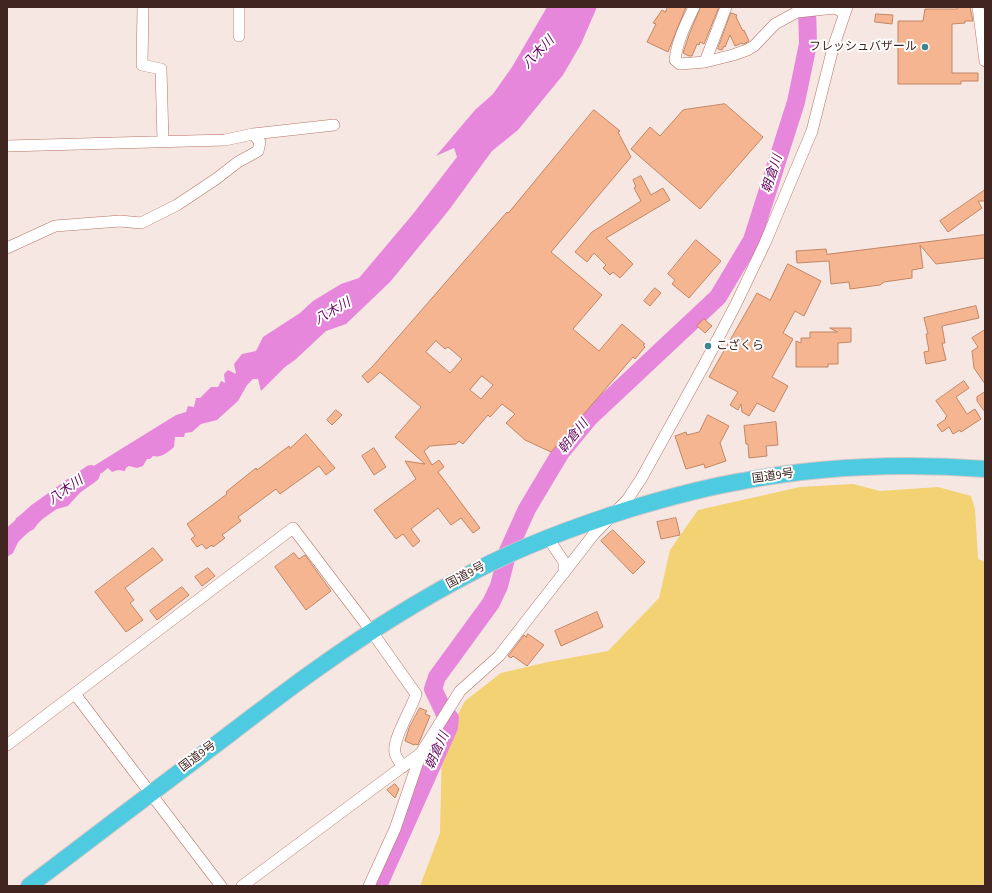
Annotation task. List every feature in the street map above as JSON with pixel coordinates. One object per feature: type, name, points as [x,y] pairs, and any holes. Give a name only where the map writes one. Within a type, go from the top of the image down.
[{"type":"highway","name":"国道9号","points":[[29,886],[316,669],[431,595],[515,552],[613,514],[672,497],[744,481],[832,470],[894,467],[985,469]]},
{"type":"street","points":[[143,7],[142,65],[161,69],[163,141]]},
{"type":"street","points":[[239,7],[240,36]]},
{"type":"street","points":[[369,886],[395,829],[421,753],[460,691],[499,656],[594,534],[626,500],[641,479],[736,304],[790,186],[812,131],[833,48],[840,9],[797,12],[775,24],[754,46],[747,50],[705,62],[680,64],[675,60],[676,53],[682,34],[694,7]]},
{"type":"street","points":[[705,62],[726,7]]},
{"type":"street","points":[[978,7],[985,54]]},
{"type":"street","points":[[7,146],[225,140],[253,134],[334,125]]},
{"type":"street","points":[[7,248],[55,226],[120,221],[140,223],[177,205],[216,179],[238,162],[258,151],[260,142],[253,134]]},
{"type":"street","points":[[7,745],[293,528],[372,632],[416,694],[401,728],[394,750],[395,756],[403,767]]},
{"type":"street","points":[[548,538],[564,562],[564,573]]},
{"type":"street","points":[[75,694],[221,886]]},
{"type":"street","points":[[242,886],[421,753]]},
{"type":"shaded area","points":[[853,484],[880,491],[938,487],[971,496],[975,509],[978,559],[985,562],[985,886],[420,886],[440,833],[442,744],[465,701],[501,673],[548,662],[608,651],[659,598],[670,550],[698,510],[800,487]]},
{"type":"water","points":[[547,7],[597,7],[581,44],[563,75],[518,130],[492,151],[449,210],[390,282],[346,324],[326,331],[295,360],[285,367],[261,391],[258,379],[253,379],[247,385],[238,401],[217,420],[201,424],[192,432],[185,433],[184,437],[175,437],[174,447],[167,453],[147,459],[143,466],[137,468],[129,466],[125,471],[118,470],[112,472],[108,468],[102,473],[96,475],[68,506],[50,511],[44,515],[34,529],[21,536],[13,553],[7,557],[7,530],[15,530],[22,521],[15,519],[66,480],[92,467],[176,415],[186,412],[188,406],[194,407],[196,398],[200,398],[211,387],[218,387],[221,381],[225,383],[224,374],[228,370],[236,374],[234,364],[242,354],[256,351],[263,337],[300,313],[313,301],[341,284],[359,278],[413,214],[457,157],[454,148],[436,156],[475,110],[493,94],[512,67]]},
{"type":"building","points":[[668,7],[686,7],[668,52],[647,42],[656,24],[653,23],[662,10],[665,12]]},
{"type":"building","points":[[701,7],[719,7],[704,44],[700,42],[699,45],[697,44],[692,56],[689,56],[683,53]]},
{"type":"building","name":"フレッシュバザール","points":[[957,7],[970,7],[973,21],[952,24],[952,73],[978,73],[978,81],[961,81],[961,84],[898,84],[898,21],[923,21],[925,9],[957,9]]},
{"type":"building","points":[[731,13],[737,15],[736,17],[749,41],[735,46],[730,35],[725,47],[724,46],[722,50],[718,49]]},
{"type":"building","points":[[876,14],[893,15],[892,24],[875,22]]},
{"type":"building","points":[[725,104],[763,137],[700,209],[631,149],[650,127],[660,136],[683,110]]},
{"type":"building","points":[[594,110],[620,131],[618,132],[631,157],[551,252],[602,295],[573,329],[599,351],[622,324],[645,344],[643,345],[645,347],[635,359],[633,357],[551,452],[525,440],[506,423],[515,414],[502,404],[490,417],[488,415],[463,444],[459,441],[456,444],[429,446],[424,451],[432,465],[439,460],[444,467],[438,472],[480,528],[473,533],[461,518],[451,525],[438,508],[411,529],[420,541],[413,547],[403,534],[396,539],[374,510],[416,479],[405,461],[425,464],[395,437],[421,407],[380,372],[368,383],[362,376],[372,367],[507,212],[508,213]],"holes":[[[436,341],[445,349],[448,347],[462,359],[450,373],[426,352]],[[482,376],[493,385],[481,399],[470,390]]]},
{"type":"building","points":[[641,176],[651,195],[663,188],[670,200],[606,238],[633,264],[620,278],[613,272],[610,275],[603,268],[606,265],[594,253],[587,262],[575,252],[592,232],[641,201],[634,188],[636,187],[633,180]]},
{"type":"building","points":[[985,190],[985,201],[978,201],[982,208],[948,232],[940,221]]},
{"type":"building","points":[[985,235],[985,258],[936,264],[920,245],[923,268],[912,270],[912,278],[884,282],[880,285],[850,289],[849,282],[831,284],[829,261],[797,263],[796,251],[826,249],[827,254]]},
{"type":"building","points":[[696,240],[721,261],[689,298],[672,284],[675,280],[668,274]]},
{"type":"building","points":[[788,264],[821,281],[804,316],[795,311],[783,333],[793,339],[772,377],[788,386],[774,412],[757,403],[749,416],[742,412],[741,404],[738,410],[730,405],[738,392],[709,377],[757,293],[770,300]]},
{"type":"building","points":[[655,288],[661,293],[650,306],[644,301]]},
{"type":"building","points":[[976,306],[979,318],[942,326],[945,343],[942,343],[946,360],[926,364],[924,352],[929,351],[926,334],[928,334],[924,318]]},
{"type":"building","points":[[704,319],[712,326],[705,333],[697,326]]},
{"type":"building","points":[[830,328],[851,328],[851,342],[838,343],[838,364],[828,364],[828,367],[796,367],[796,341],[801,343],[801,338],[810,338],[810,332],[837,332]]},
{"type":"building","points":[[985,330],[985,384],[974,368],[972,351],[978,347],[972,338]]},
{"type":"building","points":[[964,381],[969,388],[956,397],[967,414],[975,409],[981,419],[961,432],[960,430],[953,434],[949,427],[942,432],[937,425],[946,419],[945,418],[947,416],[936,401]]},
{"type":"building","points":[[985,392],[985,412],[977,401],[977,397]]},
{"type":"building","points":[[336,410],[342,415],[332,425],[327,420]]},
{"type":"building","points":[[708,415],[729,426],[720,443],[726,461],[705,468],[704,464],[686,469],[675,436],[686,432],[687,435],[699,432]]},
{"type":"building","points":[[776,422],[778,445],[766,446],[767,456],[749,458],[744,426]]},
{"type":"building","points":[[306,434],[335,468],[326,475],[319,466],[280,494],[276,489],[238,517],[241,521],[222,535],[225,538],[213,547],[212,545],[206,549],[202,544],[197,547],[191,539],[195,536],[187,524],[227,494],[226,492],[256,468],[257,470],[289,446],[290,448]]},
{"type":"building","points":[[374,448],[386,467],[374,475],[362,456]]},
{"type":"building","points":[[676,518],[680,535],[661,539],[657,522]]},
{"type":"building","points":[[613,530],[645,562],[633,574],[601,541]]},
{"type":"building","points":[[153,548],[163,560],[125,588],[134,600],[130,603],[143,620],[126,632],[95,592]]},
{"type":"building","points":[[294,553],[299,559],[305,555],[331,591],[306,610],[275,567]]},
{"type":"building","points":[[208,568],[215,576],[202,586],[195,577]]},
{"type":"building","points":[[182,587],[189,595],[157,620],[150,611]]},
{"type":"building","points":[[597,612],[603,627],[561,646],[555,631]]},
{"type":"building","points":[[528,634],[544,645],[527,666],[513,656],[511,658],[508,656],[524,635],[526,637]]},
{"type":"building","points":[[420,708],[427,711],[425,714],[430,716],[418,745],[414,745],[405,741],[409,728]]},
{"type":"building","points":[[395,784],[399,789],[395,798],[387,790]]},
{"type":"waterway","name":"朝倉川","points":[[378,886],[449,727],[450,718],[444,712],[433,689],[437,677],[491,603],[499,586],[508,551],[527,509],[561,452],[589,418],[718,297],[752,240],[796,102],[808,44],[807,7]]},
{"type":"waterway","name":"八木川","points":[[7,540],[37,512],[91,474]]},
{"type":"place","name":"フレッシュバザール","points":[[925,47]]},
{"type":"place","name":"こざくら","points":[[708,346]]}]
